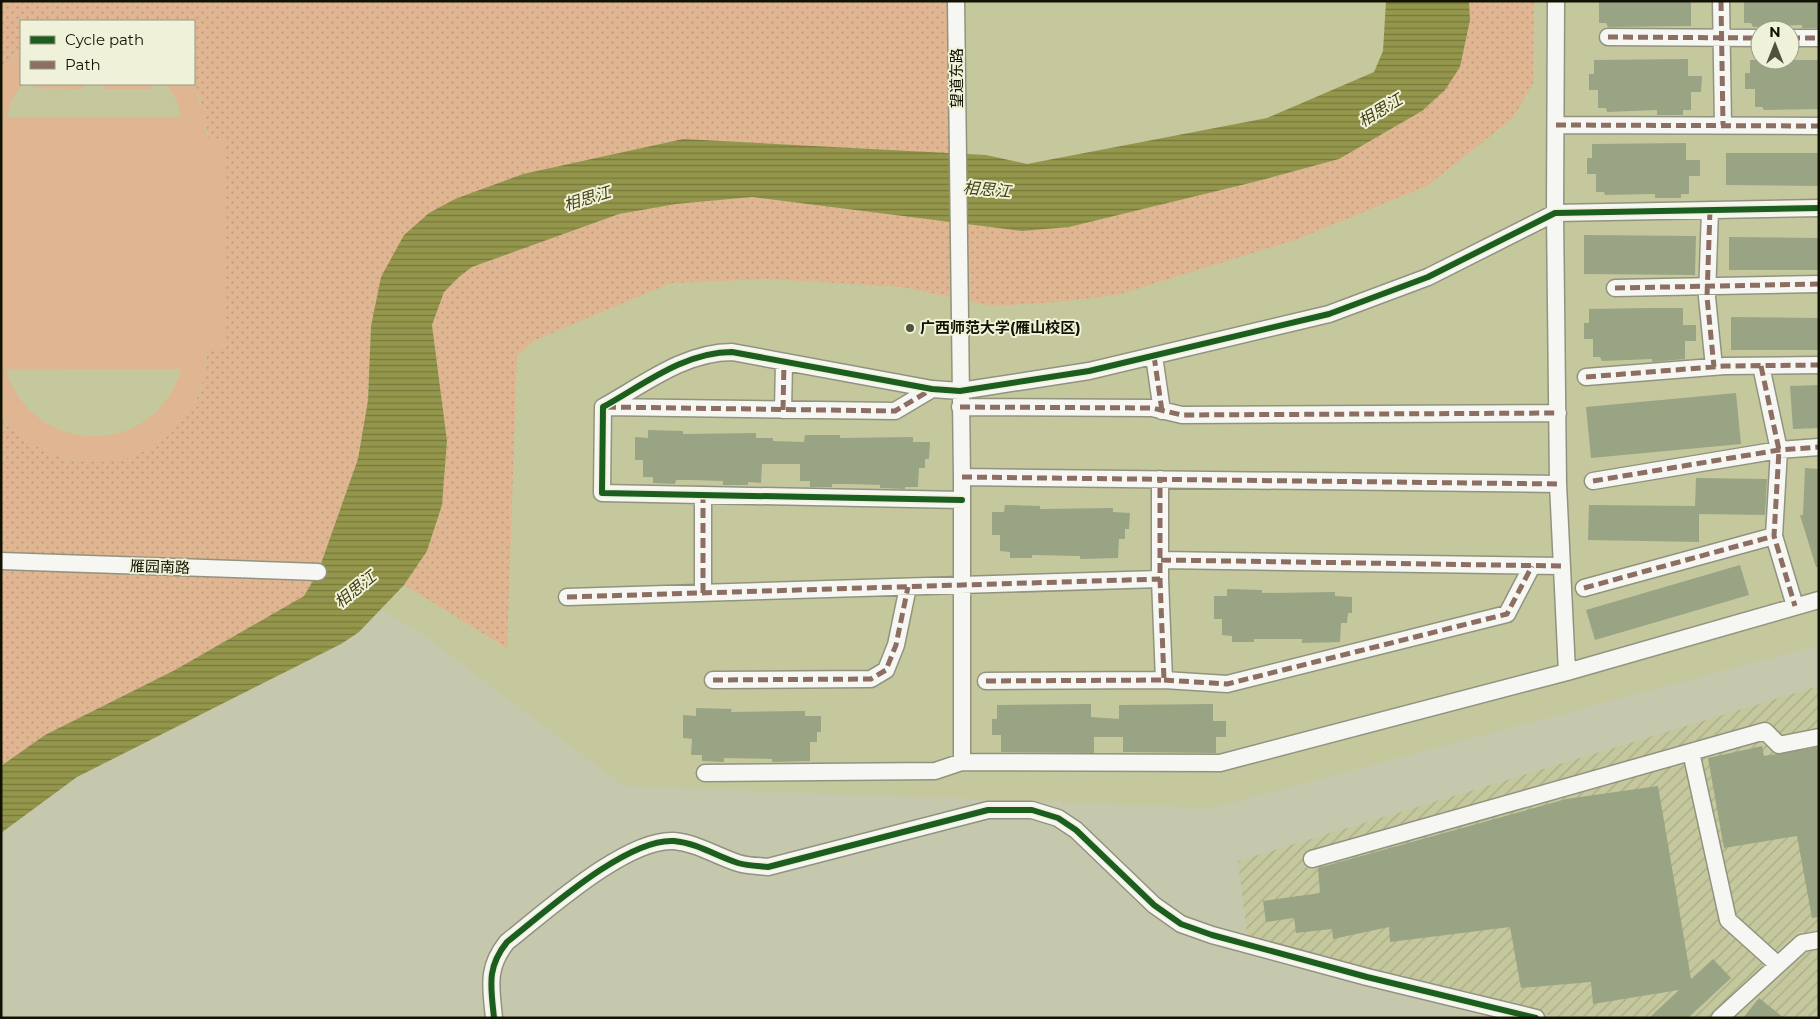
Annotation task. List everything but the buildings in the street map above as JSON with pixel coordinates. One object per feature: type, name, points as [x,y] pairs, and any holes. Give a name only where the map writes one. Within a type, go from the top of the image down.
[{"type":"street","name":"望道东路","points":[[956,1],[962,477],[962,762]]},
{"type":"street","points":[[1556,1],[1555,213],[1558,484],[1567,672]]},
{"type":"street","points":[[1721,1],[1723,126]]},
{"type":"street","points":[[1608,37],[1750,38]]},
{"type":"street","points":[[1800,38],[1819,38]]},
{"type":"street","points":[[1556,125],[1819,126]]},
{"type":"street","points":[[603,407],[686,361],[703,354],[732,352],[932,390],[960,390],[1054,377],[1154,356],[1329,314],[1428,277],[1555,213],[1819,208]]},
{"type":"street","points":[[1710,210],[1707,287],[1714,367]]},
{"type":"street","points":[[1615,288],[1819,284]]},
{"type":"street","points":[[1154,356],[1162,410]]},
{"type":"street","points":[[783,410],[784,362]]},
{"type":"street","points":[[1761,366],[1779,450],[1774,536],[1795,606]]},
{"type":"street","points":[[1586,377],[1714,367],[1819,366]]},
{"type":"street","points":[[603,407],[895,411],[932,390]]},
{"type":"street","points":[[603,407],[602,493],[962,500]]},
{"type":"street","points":[[960,407],[1152,408],[1182,415],[1558,413]]},
{"type":"street","points":[[1592,481],[1779,450],[1819,447]]},
{"type":"street","points":[[962,477],[1558,484]]},
{"type":"street","points":[[1160,480],[1160,579],[1164,680]]},
{"type":"street","points":[[703,495],[703,593]]},
{"type":"street","points":[[1584,588],[1774,536]]},
{"type":"street","points":[[1160,560],[1562,566]]},
{"type":"street","name":"雁园南路","points":[[1,561],[318,572]]},
{"type":"street","points":[[986,681],[1164,680],[1227,684],[1507,614],[1532,566]]},
{"type":"street","points":[[567,597],[961,587],[1160,579]]},
{"type":"street","points":[[713,680],[871,679],[886,670],[896,645],[908,587]]},
{"type":"street","points":[[705,773],[935,771],[962,762],[1220,763],[1567,672],[1819,600]]},
{"type":"street","points":[[1312,859],[1765,731],[1779,745],[1819,737]]},
{"type":"street","points":[[1691,752],[1728,920],[1778,965]]},
{"type":"street","points":[[494,1018],[491,990],[492,967],[497,954],[507,942],[615,860],[655,842],[674,841],[695,845],[739,863],[768,867],[988,810],[1014,808],[1042,812],[1058,818],[1076,830],[1154,905],[1181,924],[1212,935],[1357,974],[1536,1018]]},
{"type":"street","points":[[1720,1018],[1802,943],[1819,940]]},
{"type":"shaded area","name":"广西师范大学(雁山校区)","points":[[1,1],[1819,1],[1819,645],[1211,808],[624,786],[418,631],[318,573],[1,766]]},
{"type":"shaded area","points":[[1,1],[956,1],[957,154],[683,139],[523,174],[492,185],[371,326],[368,400],[358,459],[318,572],[304,596],[175,670],[45,735],[1,766],[1,420],[26,440],[57,456],[75,461],[110,461],[128,458],[144,451],[195,403],[202,386],[207,360],[208,133],[200,98],[194,85],[195,20],[20,20],[20,53],[9,64],[1,64]]},
{"type":"shaded area","points":[[1469,1],[1534,1],[1533,83],[1513,118],[1427,186],[1295,240],[1117,295],[1057,302],[993,306],[902,287],[769,279],[671,283],[533,341],[517,356],[507,648],[404,585],[427,551],[442,505],[447,441],[432,325],[444,292],[472,267],[619,214],[676,204],[752,197],[1022,230],[1069,227],[1258,181],[1339,159],[1422,111],[1470,20]]},
{"type":"shaded area","points":[[20,53],[21,85],[11,102],[7,117],[181,117],[177,101],[167,85],[193,85],[205,115],[207,138],[225,139],[226,350],[207,350],[203,378],[194,403],[179,424],[160,442],[138,454],[113,461],[86,462],[58,456],[34,445],[1,420],[1,64],[9,64]],"holes":[[[181,369],[167,398],[147,419],[122,432],[94,436],[67,432],[41,420],[20,399],[6,370]]]},
{"type":"shaded area","points":[[36,85],[83,85],[82,89],[31,88]]},
{"type":"shaded area","points":[[104,85],[149,85],[155,89],[104,89]]},
{"type":"shaded area","points":[[1819,686],[1819,1018],[1560,1018],[1248,942],[1238,861]]},
{"type":"water","name":"相思江","points":[[1386,1],[1469,1],[1470,20],[1460,67],[1445,90],[1422,111],[1339,159],[1258,181],[1069,227],[1022,231],[752,197],[676,204],[619,214],[472,267],[444,292],[432,325],[447,441],[442,505],[427,551],[404,585],[359,632],[341,644],[77,777],[1,833],[1,766],[45,735],[175,670],[304,596],[318,572],[358,459],[368,400],[371,326],[381,277],[404,235],[429,213],[455,199],[523,174],[683,139],[986,155],[1027,164],[1267,118],[1374,72],[1383,51]]},
{"type":"marked path","points":[[1721,1],[1723,125]]},
{"type":"marked path","points":[[1608,37],[1750,38]]},
{"type":"marked path","points":[[1800,38],[1819,38]]},
{"type":"marked path","points":[[1556,125],[1819,126]]},
{"type":"marked path","points":[[1710,210],[1707,297],[1714,367]]},
{"type":"marked path","points":[[1615,288],[1819,284]]},
{"type":"marked path","points":[[1154,356],[1162,411]]},
{"type":"marked path","points":[[783,410],[784,362]]},
{"type":"marked path","points":[[1586,377],[1725,366],[1819,365]]},
{"type":"marked path","points":[[1761,366],[1779,450],[1774,536],[1795,606]]},
{"type":"marked path","points":[[606,407],[895,411],[932,389]]},
{"type":"marked path","points":[[960,407],[1152,408],[1182,415],[1558,413]]},
{"type":"marked path","points":[[1593,481],[1779,450],[1819,447]]},
{"type":"marked path","points":[[962,477],[1558,484]]},
{"type":"marked path","points":[[986,681],[1164,680],[1160,579],[1160,479]]},
{"type":"marked path","points":[[703,495],[703,593]]},
{"type":"marked path","points":[[1584,588],[1774,536]]},
{"type":"marked path","points":[[1161,560],[1562,566]]},
{"type":"marked path","points":[[1164,680],[1227,684],[1507,614],[1532,566]]},
{"type":"marked path","points":[[567,597],[1160,579]]},
{"type":"marked path","points":[[713,680],[871,679],[886,670],[896,645],[908,587]]},
{"type":"cycle path","points":[[962,500],[602,493],[603,407],[664,371],[714,353],[732,352],[932,389],[960,391],[1089,371],[1329,314],[1428,277],[1555,213],[1819,208]]},
{"type":"cycle path","points":[[494,1018],[491,987],[493,969],[500,951],[507,942],[586,880],[633,851],[655,843],[674,841],[699,847],[738,863],[768,867],[988,810],[1032,810],[1058,818],[1076,830],[1154,905],[1181,924],[1212,935],[1367,977],[1536,1018]]},
{"type":"place","name":"广西师范大学(雁山校区)","points":[[910,328]]}]
